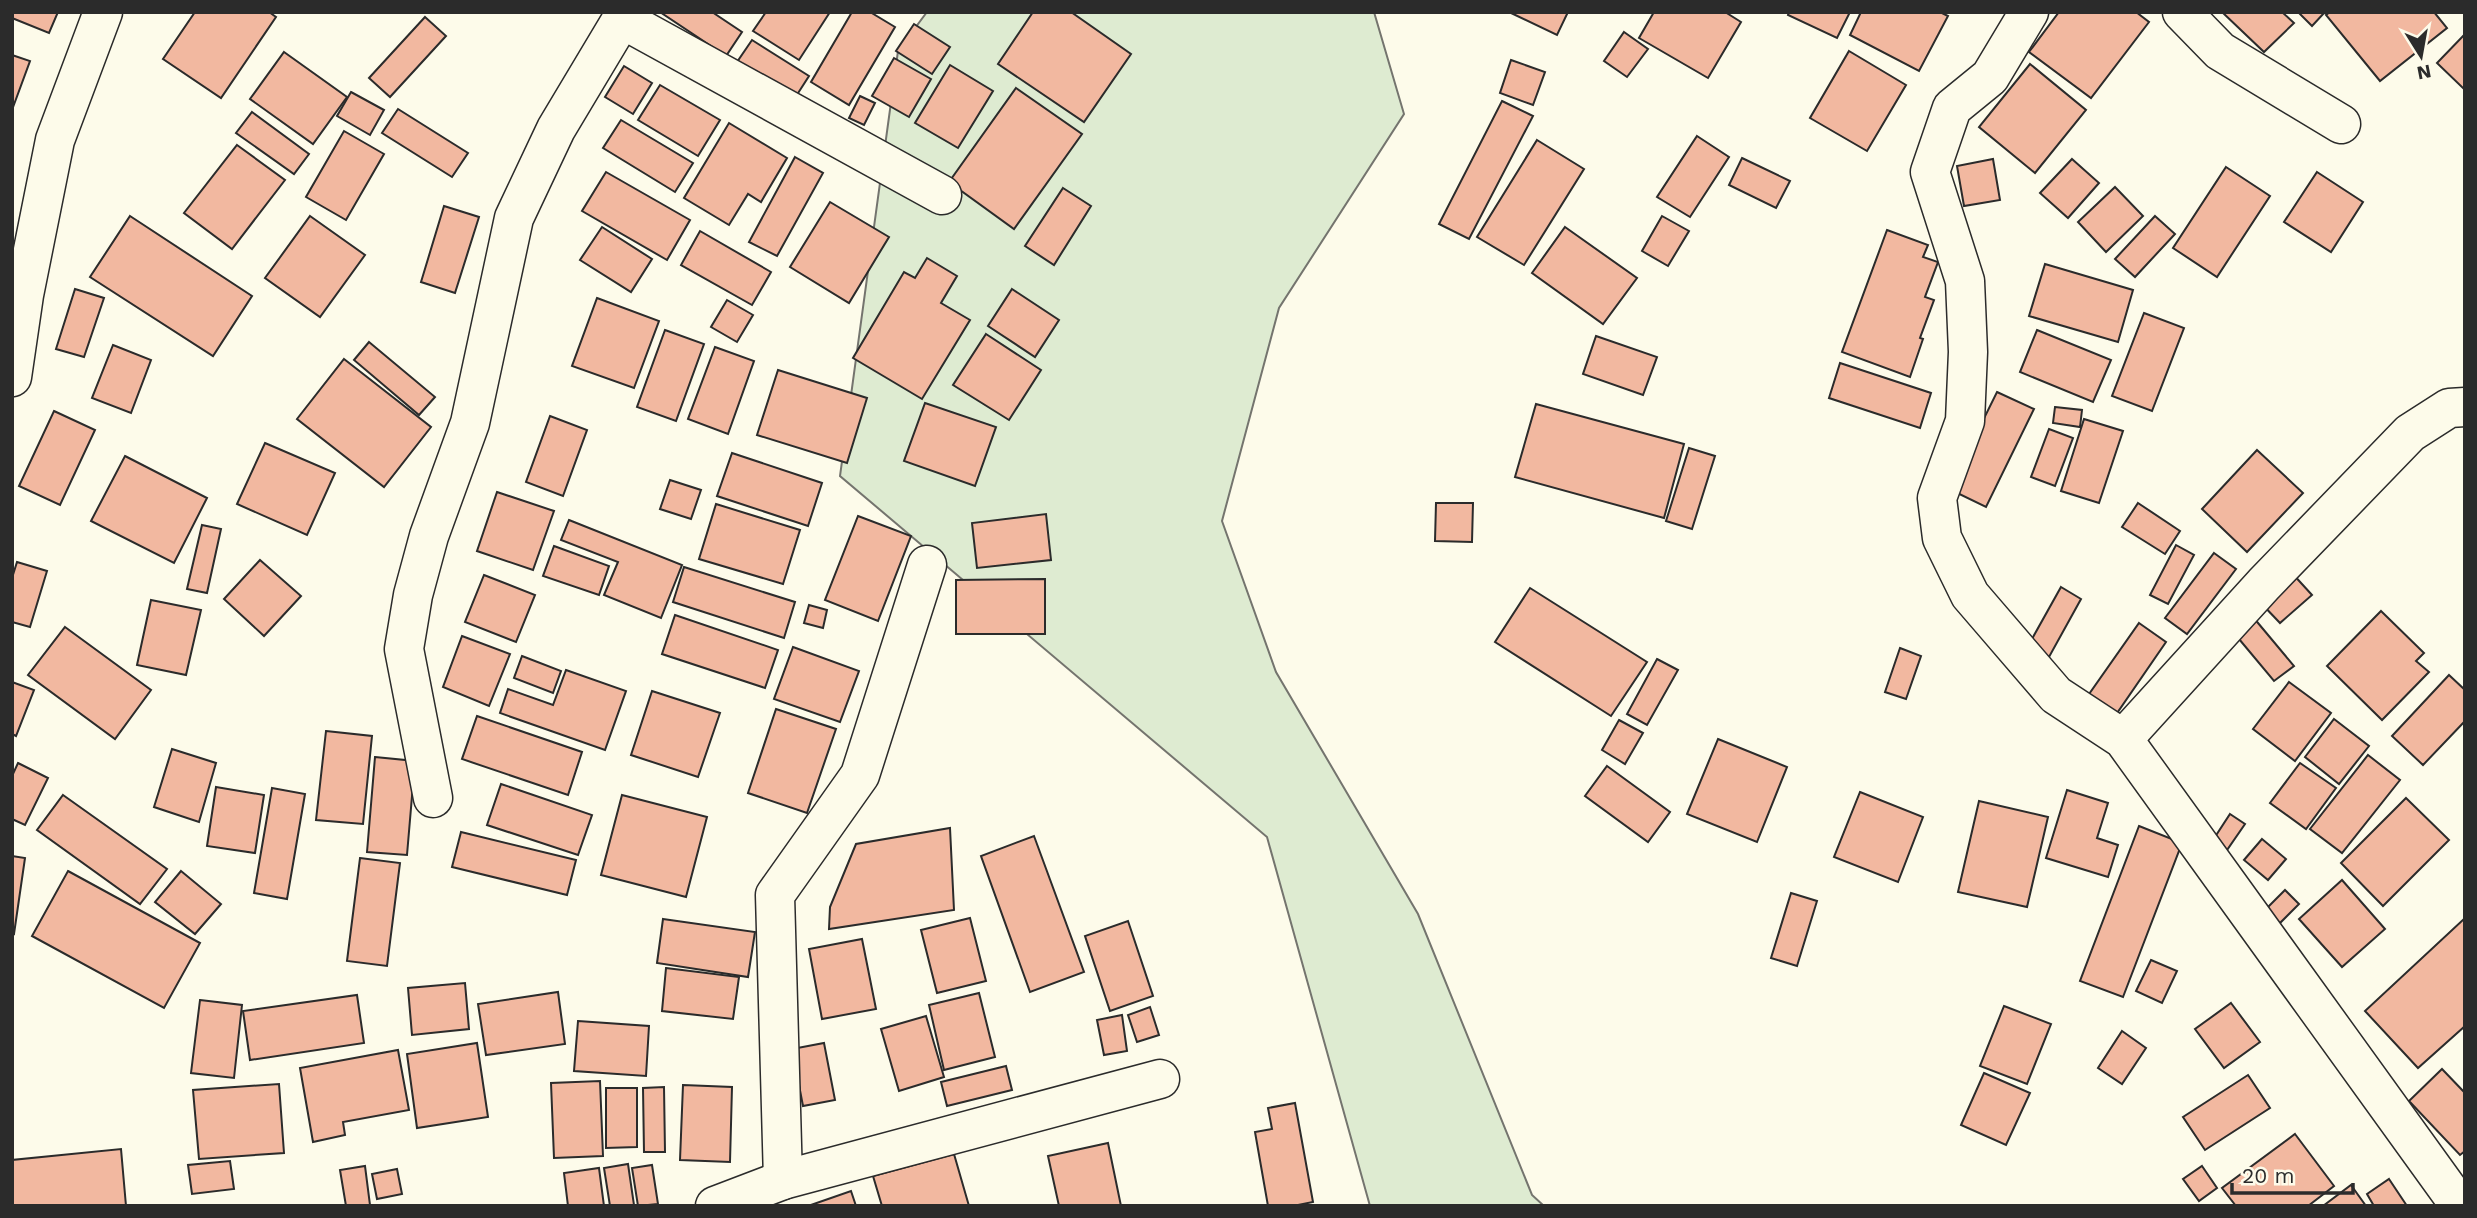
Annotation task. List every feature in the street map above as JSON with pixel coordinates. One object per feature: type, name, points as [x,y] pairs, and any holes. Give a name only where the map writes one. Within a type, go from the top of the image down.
[{"type":"street","points":[[12,377],[24,295],[55,140],[103,12]]},
{"type":"street","points":[[2029,12],[1990,77],[1952,108],[1930,172],[1965,281],[1968,352],[1965,421],[1937,498],[1942,538],[1970,595],[2056,695],[2123,739],[2459,1194]]},
{"type":"street","points":[[2182,12],[2220,51],[2341,124]]},
{"type":"street","points":[[433,798],[404,649],[413,595],[429,536],[470,423],[514,218],[556,129],[624,16],[943,195]]},
{"type":"street","points":[[2123,739],[2264,584],[2410,433],[2449,408],[2465,407]]},
{"type":"street","points":[[783,1180],[775,895],[860,775],[927,565]]},
{"type":"street","points":[[715,1206],[783,1180],[1160,1079]]},
{"type":"green space","points":[[927,12],[1374,12],[1404,114],[1279,308],[1222,521],[1276,672],[1418,914],[1532,1195],[1544,1206],[1370,1206],[1267,837],[840,476],[898,51]]},
{"type":"building","points":[[12,12],[58,12],[49,33],[12,18]]},
{"type":"building","points":[[195,12],[269,12],[276,17],[221,98],[163,59]]},
{"type":"building","points":[[660,12],[712,12],[742,32],[726,56]]},
{"type":"building","points":[[766,12],[830,12],[799,60],[753,31]]},
{"type":"building","points":[[852,12],[870,12],[895,27],[849,105],[811,82]]},
{"type":"building","points":[[1033,12],[1071,12],[1131,54],[1084,122],[998,64]]},
{"type":"building","points":[[1509,12],[1568,12],[1557,35]]},
{"type":"building","points":[[1654,12],[1725,12],[1741,22],[1708,78],[1639,38]]},
{"type":"building","points":[[1789,12],[1850,12],[1837,38],[1788,15]]},
{"type":"building","points":[[1861,12],[1940,12],[1948,16],[1919,71],[1850,35]]},
{"type":"building","points":[[2059,12],[2136,12],[2149,22],[2091,98],[2029,52]]},
{"type":"building","points":[[2222,12],[2282,12],[2294,23],[2264,52]]},
{"type":"building","points":[[2298,12],[2325,12],[2312,26]]},
{"type":"building","points":[[2330,12],[2434,12],[2447,28],[2380,81],[2326,15]]},
{"type":"building","points":[[425,17],[446,36],[390,97],[369,78]]},
{"type":"building","points":[[914,24],[950,47],[932,74],[896,51]]},
{"type":"building","points":[[1624,32],[1648,49],[1627,77],[1604,61]]},
{"type":"building","points":[[2465,34],[2465,90],[2437,63]]},
{"type":"building","points":[[752,40],[809,76],[793,101],[735,65]]},
{"type":"building","points":[[1849,51],[1906,85],[1867,151],[1810,118]]},
{"type":"building","points":[[284,52],[347,97],[313,144],[250,99]]},
{"type":"building","points":[[12,55],[30,61],[12,110]]},
{"type":"building","points":[[894,58],[931,79],[909,117],[872,96]]},
{"type":"building","points":[[1511,60],[1545,72],[1533,105],[1500,93]]},
{"type":"building","points":[[2030,64],[2086,110],[2035,173],[1979,127]]},
{"type":"building","points":[[950,65],[993,91],[958,148],[915,123]]},
{"type":"building","points":[[624,66],[652,83],[633,114],[605,97]]},
{"type":"building","points":[[660,85],[720,120],[698,156],[638,120]]},
{"type":"building","points":[[1016,88],[1082,134],[1014,229],[949,182]]},
{"type":"building","points":[[351,92],[384,110],[370,135],[337,116]]},
{"type":"building","points":[[860,96],[875,103],[864,125],[849,118]]},
{"type":"building","points":[[1502,101],[1533,116],[1469,239],[1439,224]]},
{"type":"building","points":[[398,109],[468,153],[452,177],[382,133]]},
{"type":"building","points":[[252,112],[309,154],[294,174],[236,133]]},
{"type":"building","points":[[621,120],[693,163],[675,192],[603,148]]},
{"type":"building","points":[[729,123],[787,158],[761,202],[748,194],[729,225],[684,198]]},
{"type":"building","points":[[344,131],[384,154],[346,220],[306,197]]},
{"type":"building","points":[[1697,136],[1729,157],[1690,217],[1657,197]]},
{"type":"building","points":[[1537,140],[1584,169],[1524,265],[1477,237]]},
{"type":"building","points":[[237,145],[285,180],[232,249],[184,213]]},
{"type":"building","points":[[795,157],[823,173],[777,256],[749,242]]},
{"type":"building","points":[[1742,158],[1790,181],[1776,208],[1729,185]]},
{"type":"building","points":[[1993,159],[2000,200],[1964,206],[1957,166]]},
{"type":"building","points":[[2072,159],[2099,183],[2068,218],[2040,193]]},
{"type":"building","points":[[2226,167],[2270,196],[2217,277],[2173,248]]},
{"type":"building","points":[[606,172],[690,220],[667,260],[582,211]]},
{"type":"building","points":[[2317,172],[2363,202],[2331,252],[2284,222]]},
{"type":"building","points":[[2115,187],[2143,216],[2106,252],[2078,222]]},
{"type":"building","points":[[1063,188],[1091,206],[1054,265],[1025,246]]},
{"type":"building","points":[[830,202],[889,237],[849,303],[790,267]]},
{"type":"building","points":[[444,206],[479,217],[455,293],[421,282]]},
{"type":"building","points":[[130,216],[252,296],[213,356],[90,277]]},
{"type":"building","points":[[310,216],[365,255],[320,317],[265,278]]},
{"type":"building","points":[[1662,216],[1689,231],[1668,266],[1642,251]]},
{"type":"building","points":[[2155,216],[2175,234],[2135,277],[2115,259]]},
{"type":"building","points":[[602,227],[652,259],[631,292],[580,260]]},
{"type":"building","points":[[1565,227],[1637,278],[1603,324],[1532,273]]},
{"type":"building","points":[[1887,230],[1928,245],[1923,257],[1938,262],[1925,297],[1934,300],[1910,377],[1842,352]]},
{"type":"building","points":[[700,231],[771,272],[752,305],[681,265]]},
{"type":"building","points":[[927,258],[957,276],[941,303],[970,320],[922,399],[853,358],[904,272],[915,278]]},
{"type":"building","points":[[2045,264],[2133,290],[2118,342],[2029,316]]},
{"type":"building","points":[[75,289],[104,298],[84,357],[56,349]]},
{"type":"building","points":[[1012,289],[1059,320],[1035,357],[988,326]]},
{"type":"building","points":[[597,298],[659,321],[634,388],[572,366]]},
{"type":"building","points":[[727,300],[753,315],[737,342],[711,327]]},
{"type":"building","points":[[2144,313],[2184,328],[2152,411],[2112,396]]},
{"type":"building","points":[[665,330],[704,344],[676,421],[637,407]]},
{"type":"building","points":[[2037,330],[2111,360],[2093,402],[2020,372]]},
{"type":"building","points":[[986,334],[1041,370],[1009,420],[953,385]]},
{"type":"building","points":[[1596,336],[1657,357],[1643,395],[1583,374]]},
{"type":"building","points":[[369,342],[435,397],[419,415],[354,360]]},
{"type":"building","points":[[113,345],[151,360],[131,413],[92,398]]},
{"type":"building","points":[[715,347],[754,361],[728,434],[688,419]]},
{"type":"building","points":[[344,359],[431,427],[384,487],[297,419]]},
{"type":"building","points":[[1840,363],[1931,393],[1920,428],[1829,398]]},
{"type":"building","points":[[778,370],[867,398],[847,463],[757,435]]},
{"type":"building","points":[[1997,392],[2034,409],[1986,507],[1949,489]]},
{"type":"building","points":[[925,403],[996,427],[975,486],[904,461]]},
{"type":"building","points":[[1536,404],[1684,444],[1664,518],[1515,477]]},
{"type":"building","points":[[2055,407],[2082,410],[2080,427],[2053,423]]},
{"type":"building","points":[[54,411],[95,430],[60,505],[19,486]]},
{"type":"building","points":[[550,416],[587,430],[563,496],[526,482]]},
{"type":"building","points":[[2084,419],[2123,431],[2099,503],[2061,491]]},
{"type":"building","points":[[2049,429],[2073,438],[2055,486],[2031,477]]},
{"type":"building","points":[[265,443],[335,473],[307,535],[237,504]]},
{"type":"building","points":[[1689,448],[1715,456],[1692,529],[1666,521]]},
{"type":"building","points":[[2257,450],[2303,493],[2247,552],[2202,509]]},
{"type":"building","points":[[732,453],[822,483],[808,526],[717,496]]},
{"type":"building","points":[[125,456],[207,498],[174,563],[91,521]]},
{"type":"building","points":[[670,480],[701,490],[691,519],[660,509]]},
{"type":"building","points":[[497,492],[554,511],[533,570],[477,551]]},
{"type":"building","points":[[1436,503],[1473,503],[1472,542],[1435,541]]},
{"type":"building","points":[[2138,503],[2180,531],[2165,554],[2122,527]]},
{"type":"building","points":[[716,504],[800,530],[783,584],[699,559]]},
{"type":"building","points":[[1046,514],[1051,560],[977,568],[972,523]]},
{"type":"building","points":[[858,516],[911,536],[878,621],[825,600]]},
{"type":"building","points":[[569,520],[682,565],[661,618],[604,595],[618,562],[561,540]]},
{"type":"building","points":[[202,525],[221,529],[207,593],[187,589]]},
{"type":"building","points":[[2176,545],[2194,555],[2168,604],[2150,595]]},
{"type":"building","points":[[554,546],[609,566],[599,595],[543,576]]},
{"type":"building","points":[[2214,553],[2236,569],[2187,634],[2165,618]]},
{"type":"building","points":[[260,560],[301,596],[264,636],[224,599]]},
{"type":"building","points":[[17,562],[47,571],[30,627],[12,622],[12,578]]},
{"type":"building","points":[[684,567],[795,602],[784,638],[673,602]]},
{"type":"building","points":[[2291,572],[2312,595],[2280,623],[2259,601]]},
{"type":"building","points":[[484,575],[535,595],[516,642],[465,622]]},
{"type":"building","points":[[1045,579],[1045,634],[956,634],[956,580]]},
{"type":"building","points":[[2061,587],[2081,599],[2049,657],[2028,646]]},
{"type":"building","points":[[1530,588],[1647,662],[1611,716],[1495,642]]},
{"type":"building","points":[[151,600],[201,610],[186,675],[137,665]]},
{"type":"building","points":[[809,605],[827,610],[823,628],[804,623]]},
{"type":"building","points":[[2381,611],[2424,653],[2416,661],[2429,672],[2382,720],[2327,666]]},
{"type":"building","points":[[675,615],[778,650],[765,688],[662,654]]},
{"type":"building","points":[[2253,617],[2294,666],[2274,681],[2234,633]]},
{"type":"building","points":[[2139,623],[2166,642],[2115,716],[2087,697]]},
{"type":"building","points":[[65,627],[151,690],[115,739],[28,675]]},
{"type":"building","points":[[462,636],[510,654],[489,706],[443,687]]},
{"type":"building","points":[[793,647],[859,671],[840,722],[774,699]]},
{"type":"building","points":[[1900,648],[1921,656],[1906,699],[1885,692]]},
{"type":"building","points":[[522,656],[561,671],[553,693],[514,678]]},
{"type":"building","points":[[1657,659],[1678,670],[1647,725],[1627,714]]},
{"type":"building","points":[[566,670],[626,691],[605,750],[500,713],[508,689],[553,705]]},
{"type":"building","points":[[2449,675],[2465,690],[2465,721],[2423,765],[2392,736]]},
{"type":"building","points":[[12,682],[34,690],[16,736],[12,734]]},
{"type":"building","points":[[2289,682],[2331,713],[2295,761],[2253,729]]},
{"type":"building","points":[[652,691],[720,713],[698,777],[631,755]]},
{"type":"building","points":[[776,709],[836,729],[807,813],[748,793]]},
{"type":"building","points":[[477,716],[582,752],[568,795],[462,759]]},
{"type":"building","points":[[2334,719],[2369,746],[2339,784],[2305,757]]},
{"type":"building","points":[[1619,720],[1643,733],[1625,764],[1602,750]]},
{"type":"building","points":[[326,731],[372,736],[363,824],[316,820]]},
{"type":"building","points":[[1718,739],[1787,767],[1757,842],[1687,814]]},
{"type":"building","points":[[172,749],[216,763],[199,822],[154,807]]},
{"type":"building","points":[[2368,755],[2400,780],[2342,853],[2310,829]]},
{"type":"building","points":[[375,757],[415,761],[407,855],[367,852]]},
{"type":"building","points":[[18,763],[48,778],[25,825],[12,819],[12,776]]},
{"type":"building","points":[[2300,763],[2336,788],[2306,829],[2270,803]]},
{"type":"building","points":[[1607,766],[1670,812],[1648,842],[1585,796]]},
{"type":"building","points":[[501,784],[592,815],[578,855],[487,825]]},
{"type":"building","points":[[216,787],[264,795],[255,853],[207,846]]},
{"type":"building","points":[[272,788],[305,794],[287,899],[254,893]]},
{"type":"building","points":[[2067,790],[2108,803],[2097,838],[2118,845],[2108,877],[2046,858]]},
{"type":"building","points":[[1860,792],[1923,817],[1898,882],[1834,857]]},
{"type":"building","points":[[63,795],[167,869],[140,904],[37,830]]},
{"type":"building","points":[[622,795],[707,817],[686,897],[601,875]]},
{"type":"building","points":[[2406,798],[2449,840],[2383,906],[2341,863]]},
{"type":"building","points":[[1979,801],[2048,817],[2027,907],[1958,892]]},
{"type":"building","points":[[2230,814],[2245,824],[2227,850],[2213,840]]},
{"type":"building","points":[[2139,826],[2182,843],[2123,997],[2080,981]]},
{"type":"building","points":[[950,828],[954,910],[829,929],[830,907],[856,844]]},
{"type":"building","points":[[461,832],[576,860],[567,895],[452,867]]},
{"type":"building","points":[[1034,836],[1084,972],[1030,992],[981,856]]},
{"type":"building","points":[[2262,839],[2286,859],[2268,880],[2244,860]]},
{"type":"building","points":[[12,856],[25,858],[14,934],[12,933]]},
{"type":"building","points":[[360,858],[400,863],[387,966],[347,961]]},
{"type":"building","points":[[68,871],[200,943],[164,1008],[32,936]]},
{"type":"building","points":[[181,871],[221,904],[195,934],[155,902]]},
{"type":"building","points":[[2342,880],[2385,929],[2342,967],[2299,919]]},
{"type":"building","points":[[2285,890],[2299,904],[2274,929],[2260,915]]},
{"type":"building","points":[[1791,893],[1817,901],[1797,966],[1771,958]]},
{"type":"building","points":[[970,918],[986,981],[937,993],[921,930]]},
{"type":"building","points":[[2465,918],[2465,1026],[2418,1068],[2365,1011]]},
{"type":"building","points":[[663,919],[755,932],[748,977],[657,963]]},
{"type":"building","points":[[1128,921],[1153,996],[1110,1011],[1085,936]]},
{"type":"building","points":[[862,939],[876,1009],[822,1019],[809,949]]},
{"type":"building","points":[[2151,960],[2177,971],[2162,1003],[2136,991]]},
{"type":"building","points":[[666,968],[739,977],[733,1019],[662,1011]]},
{"type":"building","points":[[465,983],[469,1029],[412,1035],[408,988]]},
{"type":"building","points":[[558,992],[565,1044],[486,1055],[478,1004]]},
{"type":"building","points":[[979,993],[995,1057],[944,1070],[929,1005]]},
{"type":"building","points":[[357,995],[364,1043],[250,1060],[243,1011]]},
{"type":"building","points":[[200,1000],[242,1005],[234,1078],[191,1073]]},
{"type":"building","points":[[2231,1003],[2260,1042],[2224,1068],[2195,1029]]},
{"type":"building","points":[[2004,1006],[2051,1024],[2027,1084],[1980,1066]]},
{"type":"building","points":[[1150,1007],[1159,1035],[1137,1042],[1128,1015]]},
{"type":"building","points":[[1122,1015],[1127,1051],[1104,1055],[1097,1020]]},
{"type":"building","points":[[926,1016],[944,1077],[899,1091],[881,1029]]},
{"type":"building","points":[[578,1021],[649,1026],[646,1076],[574,1071]]},
{"type":"building","points":[[2122,1031],[2146,1048],[2122,1084],[2098,1068]]},
{"type":"building","points":[[477,1043],[488,1117],[417,1128],[407,1054]]},
{"type":"building","points":[[824,1043],[835,1100],[803,1106],[792,1049]]},
{"type":"building","points":[[398,1050],[409,1110],[343,1122],[345,1135],[313,1142],[300,1068]]},
{"type":"building","points":[[1006,1066],[1012,1090],[947,1106],[941,1082]]},
{"type":"building","points":[[2442,1069],[2465,1093],[2465,1151],[2460,1155],[2409,1101]]},
{"type":"building","points":[[1984,1073],[2030,1093],[2006,1145],[1961,1125]]},
{"type":"building","points":[[2248,1075],[2270,1108],[2205,1150],[2183,1117]]},
{"type":"building","points":[[600,1081],[603,1156],[554,1158],[551,1083]]},
{"type":"building","points":[[279,1084],[284,1153],[199,1159],[193,1090]]},
{"type":"building","points":[[683,1085],[732,1087],[730,1162],[680,1160]]},
{"type":"building","points":[[664,1087],[665,1152],[644,1152],[643,1088]]},
{"type":"building","points":[[606,1088],[637,1088],[637,1147],[606,1148]]},
{"type":"building","points":[[1295,1103],[1313,1202],[1293,1206],[1268,1206],[1255,1132],[1272,1129],[1268,1108]]},
{"type":"building","points":[[2295,1134],[2334,1186],[2308,1206],[2236,1206],[2222,1188]]},
{"type":"building","points":[[1108,1143],[1121,1206],[1059,1206],[1048,1156]]},
{"type":"building","points":[[121,1149],[126,1206],[13,1206],[12,1160]]},
{"type":"building","points":[[954,1154],[969,1206],[882,1206],[873,1176]]},
{"type":"building","points":[[230,1161],[234,1189],[192,1194],[188,1165]]},
{"type":"building","points":[[628,1164],[634,1205],[610,1206],[604,1168]]},
{"type":"building","points":[[652,1165],[658,1204],[638,1206],[632,1168]]},
{"type":"building","points":[[365,1166],[370,1205],[346,1206],[340,1170]]},
{"type":"building","points":[[2202,1166],[2217,1188],[2199,1201],[2183,1179]]},
{"type":"building","points":[[599,1168],[604,1206],[568,1206],[564,1173]]},
{"type":"building","points":[[397,1169],[402,1194],[377,1199],[372,1174]]},
{"type":"building","points":[[2389,1179],[2407,1206],[2374,1206],[2367,1194]]},
{"type":"building","points":[[2351,1185],[2366,1206],[2323,1206]]},
{"type":"building","points":[[851,1191],[856,1206],[808,1206]]}]
